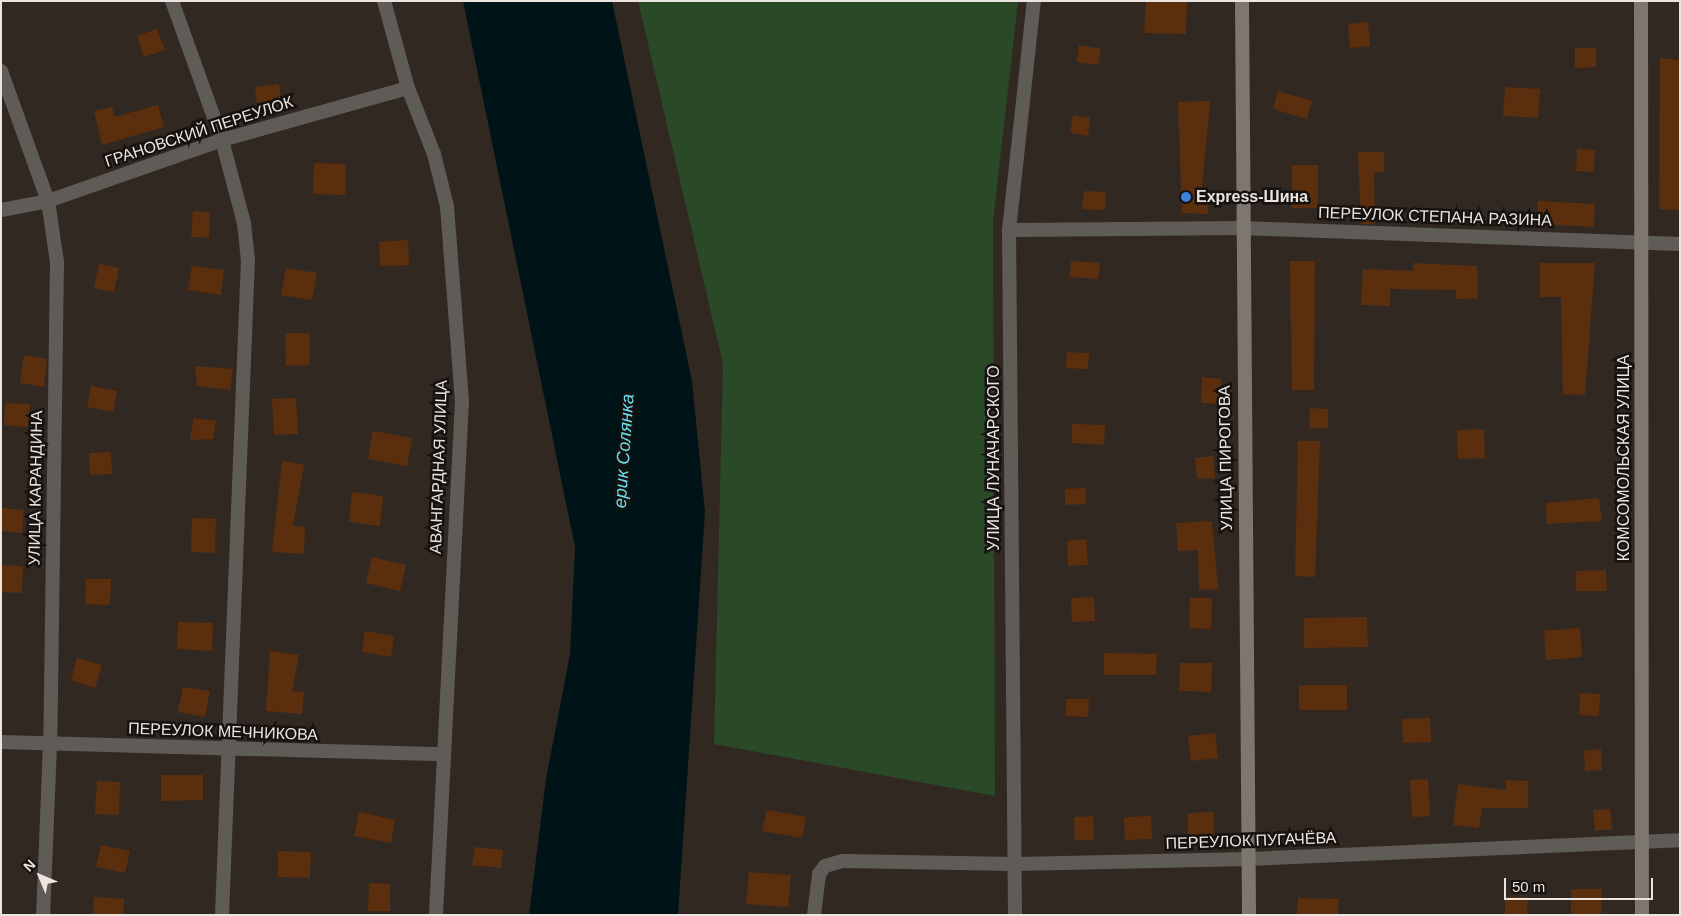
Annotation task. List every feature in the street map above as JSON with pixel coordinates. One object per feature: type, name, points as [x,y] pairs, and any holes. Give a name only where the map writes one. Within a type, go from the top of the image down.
[{"type":"main road","name":"УЛИЦА ПИРОГОВА","points":[[1242,1],[1241,228],[1249,915]]},
{"type":"main road","name":"КОМСОМОЛЬСКАЯ УЛИЦА","points":[[1641,1],[1642,915]]},
{"type":"street","points":[[172,1],[222,140],[244,222],[248,259],[222,915]]},
{"type":"street","name":"АВАНГАРДНАЯ УЛИЦА","points":[[384,1],[408,88],[434,154],[447,206],[462,401],[436,915]]},
{"type":"street","name":"УЛИЦА ЛУНАЧАРСКОГО","points":[[1015,915],[1009,230],[1034,1]]},
{"type":"street","name":"УЛИЦА КАРАНДИНА","points":[[1,71],[48,201],[57,262],[50,744],[43,915]]},
{"type":"street","name":"ГРАНОВСКИЙ ПЕРЕУЛОК","points":[[1,210],[48,201],[222,140],[408,88]]},
{"type":"street","name":"ПЕРЕУЛОК СТЕПАНА РАЗИНА","points":[[1009,230],[1241,228],[1680,244]]},
{"type":"street","name":"ПЕРЕУЛОК МЕЧНИКОВА","points":[[1,742],[228,752],[443,754]]},
{"type":"street","name":"ПЕРЕУЛОК ПУГАЧЁВА","points":[[814,915],[816,881],[824,866],[843,861],[1015,864],[1249,859],[1642,844],[1680,840]]},
{"type":"green space","points":[[638,1],[1018,1],[993,222],[995,796],[714,744],[723,364]]},
{"type":"water","name":"ерик Солянка","points":[[463,1],[612,1],[692,381],[705,512],[678,915],[529,915],[546,779],[570,654],[575,547]]},
{"type":"building","points":[[1146,1],[1187,1],[1186,34],[1144,33]]},
{"type":"building","points":[[1368,22],[1370,46],[1350,48],[1348,24]]},
{"type":"building","points":[[157,29],[165,50],[144,57],[137,36]]},
{"type":"building","points":[[1079,45],[1101,49],[1098,65],[1077,62]]},
{"type":"building","points":[[1575,48],[1596,48],[1596,67],[1575,68]]},
{"type":"building","points":[[1660,58],[1680,60],[1680,210],[1659,209]]},
{"type":"building","points":[[279,84],[281,99],[257,103],[255,87]]},
{"type":"building","points":[[1505,87],[1540,89],[1538,118],[1503,116]]},
{"type":"building","points":[[1278,91],[1312,101],[1307,119],[1273,109]]},
{"type":"building","points":[[1210,101],[1202,190],[1208,190],[1208,214],[1182,213],[1178,102]]},
{"type":"building","points":[[158,105],[164,127],[102,145],[94,111],[112,107],[115,117]]},
{"type":"building","points":[[1073,115],[1090,118],[1088,136],[1070,133]]},
{"type":"building","points":[[1577,149],[1595,150],[1594,172],[1576,171]]},
{"type":"building","points":[[1358,152],[1384,152],[1384,172],[1374,172],[1375,224],[1361,224]]},
{"type":"building","points":[[314,163],[346,164],[345,195],[313,194]]},
{"type":"building","points":[[1292,165],[1318,165],[1318,208],[1292,208]]},
{"type":"building","points":[[1084,191],[1106,192],[1105,210],[1082,209]]},
{"type":"building","points":[[1538,201],[1595,204],[1594,227],[1537,224]]},
{"type":"building","points":[[193,211],[210,212],[209,238],[191,237]]},
{"type":"building","points":[[408,240],[409,265],[380,266],[379,242]]},
{"type":"building","points":[[1071,261],[1100,263],[1098,279],[1070,277]]},
{"type":"building","points":[[1290,261],[1315,261],[1314,390],[1292,390]]},
{"type":"building","points":[[1413,263],[1477,266],[1478,298],[1456,299],[1456,290],[1390,289],[1390,306],[1361,305],[1363,269],[1413,271]]},
{"type":"building","points":[[1540,263],[1595,263],[1585,395],[1563,394],[1561,297],[1540,297]]},
{"type":"building","points":[[99,264],[119,268],[114,292],[94,288]]},
{"type":"building","points":[[192,266],[224,270],[221,295],[188,290]]},
{"type":"building","points":[[286,268],[317,273],[312,300],[281,295]]},
{"type":"building","points":[[285,333],[309,333],[310,365],[286,366]]},
{"type":"building","points":[[1067,352],[1089,353],[1088,369],[1066,368]]},
{"type":"building","points":[[24,355],[47,359],[44,387],[20,383]]},
{"type":"building","points":[[195,366],[233,369],[230,390],[197,386]]},
{"type":"building","points":[[1202,377],[1221,379],[1220,404],[1201,403]]},
{"type":"building","points":[[91,386],[117,391],[113,412],[87,407]]},
{"type":"building","points":[[296,398],[298,434],[274,435],[272,399]]},
{"type":"building","points":[[5,403],[30,404],[28,427],[4,425]]},
{"type":"building","points":[[1310,408],[1328,409],[1328,428],[1309,428]]},
{"type":"building","points":[[194,418],[216,421],[213,439],[190,440]]},
{"type":"building","points":[[1072,424],[1105,425],[1104,445],[1072,443]]},
{"type":"building","points":[[1484,429],[1485,458],[1458,459],[1457,430]]},
{"type":"building","points":[[373,431],[412,438],[407,466],[368,459]]},
{"type":"building","points":[[1298,441],[1320,441],[1315,577],[1295,576]]},
{"type":"building","points":[[111,452],[112,474],[90,475],[89,453]]},
{"type":"building","points":[[1213,456],[1215,478],[1197,479],[1195,458]]},
{"type":"building","points":[[282,461],[304,465],[293,526],[305,527],[304,554],[272,552]]},
{"type":"building","points":[[1085,488],[1086,504],[1065,505],[1065,489]]},
{"type":"building","points":[[352,492],[383,496],[380,526],[349,522]]},
{"type":"building","points":[[1599,498],[1602,521],[1547,524],[1546,503]]},
{"type":"building","points":[[1,508],[24,510],[22,533],[1,531]]},
{"type":"building","points":[[192,518],[216,519],[215,553],[191,552]]},
{"type":"building","points":[[1212,521],[1218,589],[1199,590],[1198,550],[1178,551],[1176,523]]},
{"type":"building","points":[[1086,539],[1088,565],[1068,566],[1067,541]]},
{"type":"building","points":[[372,557],[406,565],[400,591],[366,583]]},
{"type":"building","points":[[1,565],[23,566],[22,593],[1,592]]},
{"type":"building","points":[[1606,570],[1607,591],[1576,591],[1576,571]]},
{"type":"building","points":[[86,579],[111,579],[110,605],[85,604]]},
{"type":"building","points":[[1094,597],[1095,621],[1072,622],[1071,598]]},
{"type":"building","points":[[1190,598],[1212,598],[1211,629],[1189,628]]},
{"type":"building","points":[[1367,617],[1368,647],[1304,648],[1304,618]]},
{"type":"building","points":[[178,622],[213,623],[212,651],[177,649]]},
{"type":"building","points":[[1580,628],[1582,657],[1546,660],[1544,631]]},
{"type":"building","points":[[365,631],[394,636],[391,657],[362,652]]},
{"type":"building","points":[[270,651],[299,655],[292,691],[304,692],[302,714],[266,711]]},
{"type":"building","points":[[1104,653],[1157,654],[1156,675],[1104,675]]},
{"type":"building","points":[[77,658],[102,665],[95,688],[71,680]]},
{"type":"building","points":[[1180,663],[1212,663],[1211,692],[1179,691]]},
{"type":"building","points":[[1299,685],[1347,685],[1347,710],[1299,710]]},
{"type":"building","points":[[183,687],[210,691],[205,717],[178,712]]},
{"type":"building","points":[[1580,693],[1600,694],[1599,716],[1579,715]]},
{"type":"building","points":[[1066,699],[1089,699],[1088,717],[1066,716]]},
{"type":"building","points":[[1430,718],[1431,742],[1403,743],[1402,719]]},
{"type":"building","points":[[1215,733],[1218,758],[1191,761],[1188,736]]},
{"type":"building","points":[[1601,749],[1602,770],[1585,771],[1584,751]]},
{"type":"building","points":[[161,775],[203,775],[203,800],[161,801]]},
{"type":"building","points":[[1428,779],[1430,816],[1412,817],[1410,780]]},
{"type":"building","points":[[1506,780],[1528,781],[1528,808],[1482,808],[1479,828],[1453,825],[1458,784],[1506,790]]},
{"type":"building","points":[[97,781],[120,782],[119,815],[95,814]]},
{"type":"building","points":[[1610,809],[1612,829],[1595,831],[1593,810]]},
{"type":"building","points":[[767,810],[806,817],[802,838],[762,831]]},
{"type":"building","points":[[359,812],[395,820],[391,843],[354,836]]},
{"type":"building","points":[[1213,812],[1214,836],[1188,837],[1188,813]]},
{"type":"building","points":[[1093,816],[1094,840],[1075,840],[1074,817]]},
{"type":"building","points":[[1151,816],[1152,839],[1125,840],[1124,817]]},
{"type":"building","points":[[101,845],[130,851],[125,873],[96,867]]},
{"type":"building","points":[[475,847],[503,850],[501,868],[472,865]]},
{"type":"building","points":[[278,851],[311,852],[310,878],[278,877]]},
{"type":"building","points":[[749,872],[791,875],[788,907],[746,904]]},
{"type":"building","points":[[369,883],[390,884],[390,911],[368,911]]},
{"type":"building","points":[[1571,889],[1602,889],[1601,915],[1571,915]]},
{"type":"building","points":[[94,897],[124,899],[123,915],[93,915]]},
{"type":"building","points":[[1505,897],[1528,897],[1527,915],[1505,915]]},
{"type":"building","points":[[1298,898],[1339,899],[1338,915],[1297,915]]},
{"type":"place","name":"Express-Шина","points":[[1186,197]]}]
